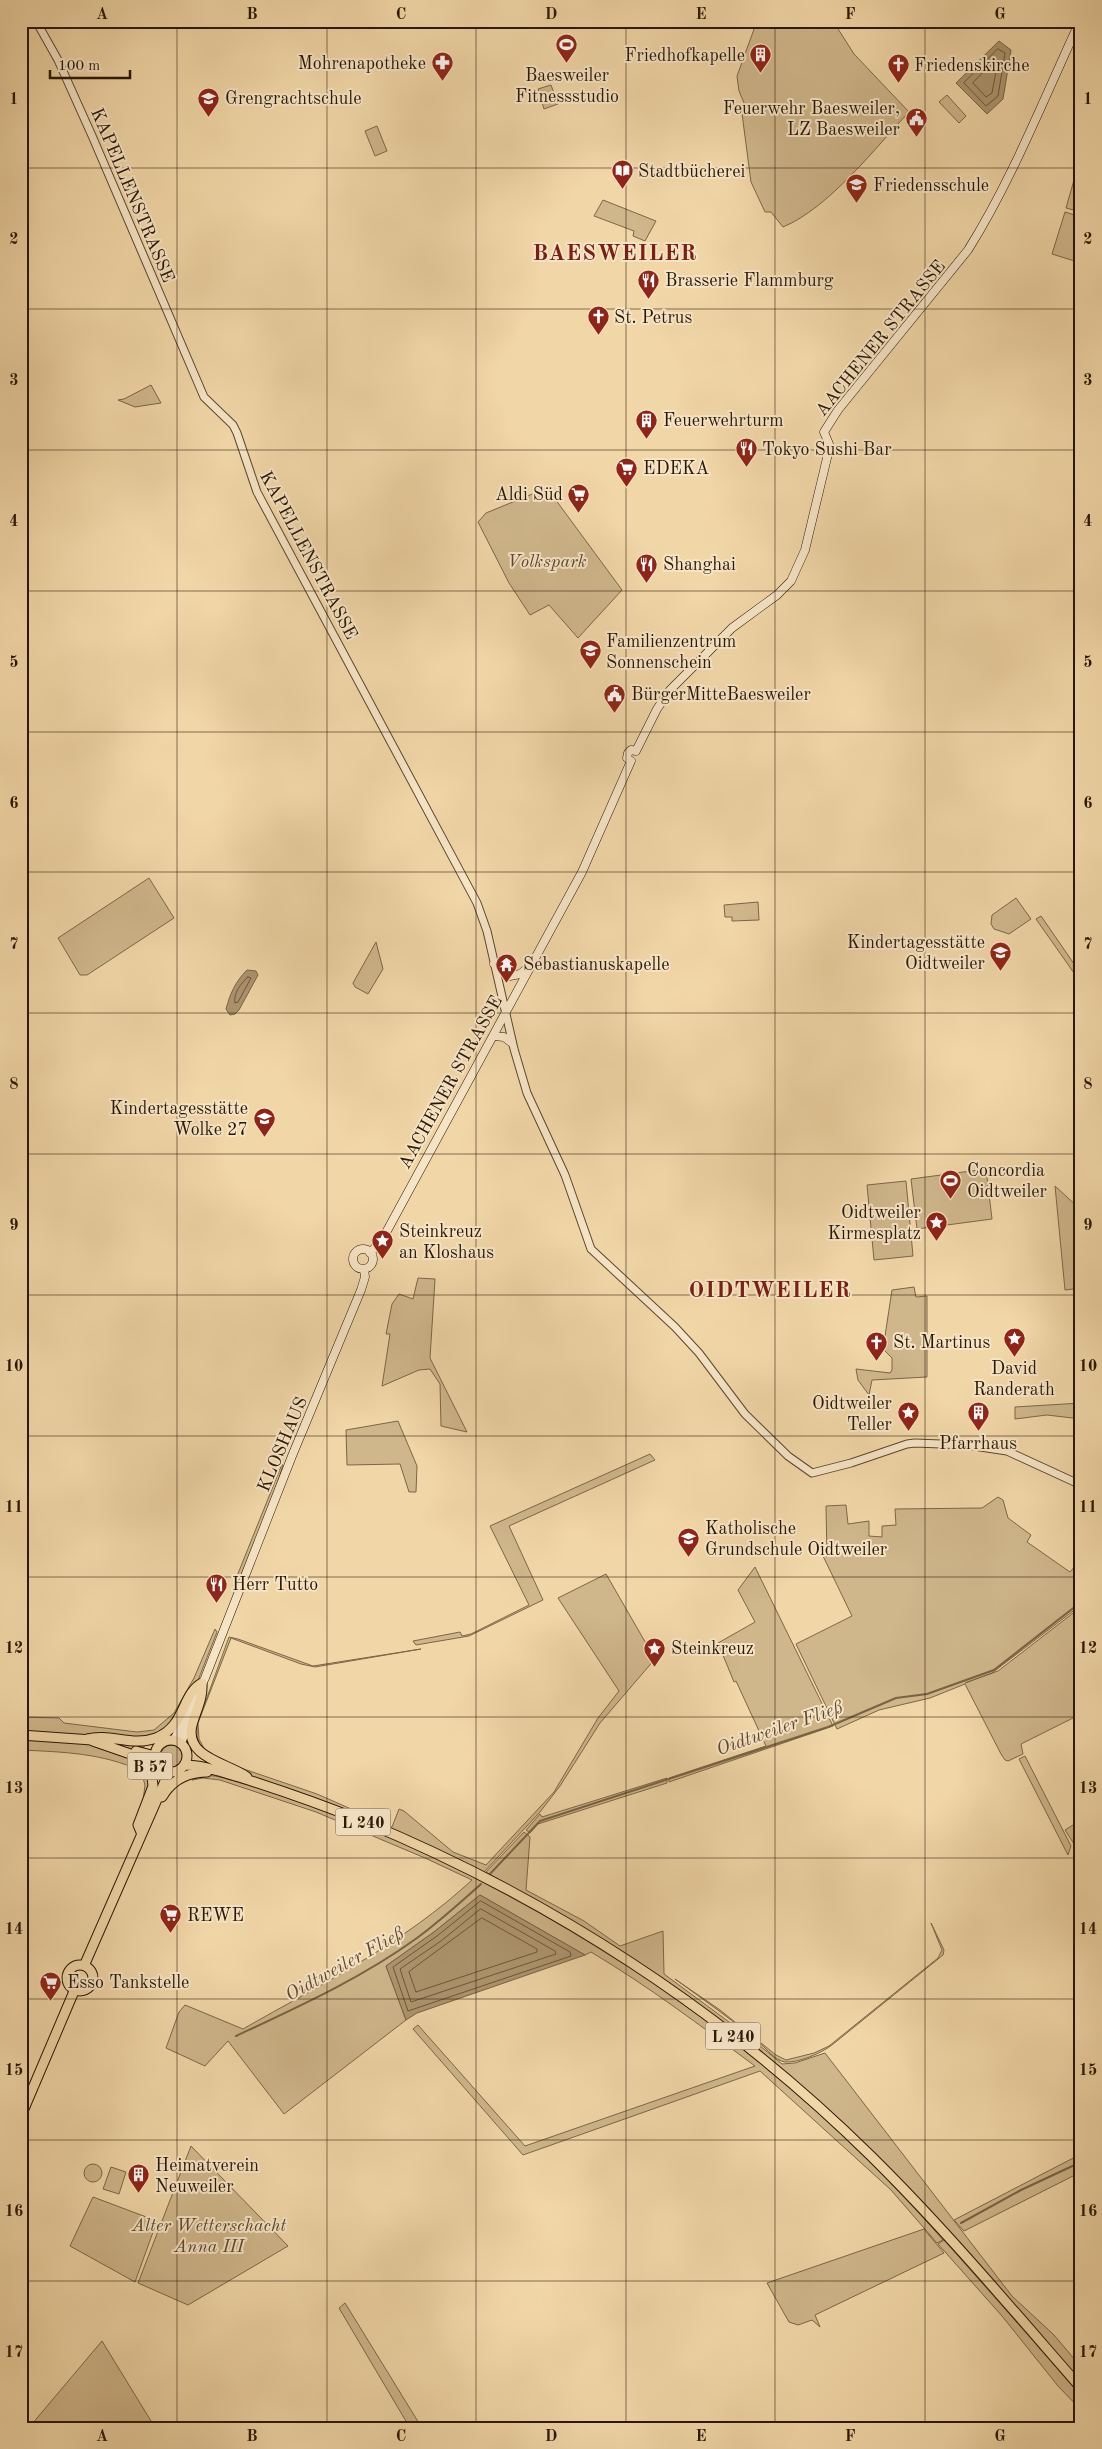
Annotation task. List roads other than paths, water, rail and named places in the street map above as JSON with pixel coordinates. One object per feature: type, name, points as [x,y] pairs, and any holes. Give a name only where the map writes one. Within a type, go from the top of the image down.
[{"type":"main road","name":"AACHENER STRASSE","points":[[370,1252],[382,1240],[582,872],[631,761],[638,758],[636,751],[657,709],[670,690],[732,628],[777,595],[796,573],[805,550],[827,458],[829,444],[824,432],[838,410],[958,265],[976,238],[1033,124],[1080,21]]},
{"type":"main road","points":[[494,964],[504,973],[515,976],[531,965]]},
{"type":"main road","points":[[493,1036],[504,1037],[512,1043]]},
{"type":"main road","points":[[361,1250],[370,1252],[373,1258],[372,1264],[364,1273],[356,1266],[354,1255],[361,1250]]},
{"type":"main road","name":"KLOSHAUS","points":[[178,1742],[201,1692],[202,1683],[364,1273]]},
{"type":"main road","points":[[87,1739],[97,1736],[139,1742],[157,1738],[178,1721],[192,1692],[202,1683]]},
{"type":"main road","points":[[202,1683],[203,1696],[192,1730],[195,1745],[205,1756],[236,1769],[254,1781]]},
{"type":"main road","name":"B 57","points":[[21,1735],[87,1739],[99,1742],[109,1741],[156,1752]]},
{"type":"main road","name":"B 57","points":[[87,1739],[139,1757],[151,1768],[154,1782],[138,1825],[141,1832]]},
{"type":"main road","name":"B 57","points":[[164,1742],[178,1742],[187,1755],[185,1765],[178,1771],[165,1771],[157,1764],[156,1752],[164,1742]]},
{"type":"main road","name":"L 240","points":[[187,1755],[374,1826],[465,1868],[608,1948],[650,1975],[730,2034],[833,2120],[947,2234],[1081,2388]]},
{"type":"main road","name":"L 240","points":[[185,1765],[198,1766],[254,1781]]},
{"type":"main road","name":"B 57","points":[[21,2116],[74,1989],[69,1983],[68,1975],[72,1968],[84,1966],[165,1771]]},
{"type":"main road","points":[[141,1832],[151,1822],[168,1788],[185,1776],[205,1772],[244,1782],[254,1781]]},
{"type":"main road","points":[[74,1989],[85,1990],[92,1982],[92,1974],[84,1966]]},
{"type":"street","name":"KAPELLENSTRASSE","points":[[36,21],[58,60],[204,397],[233,425],[257,492],[477,903],[494,964],[512,1043],[527,1093],[565,1175],[592,1249],[675,1327],[699,1354],[745,1414],[788,1456],[812,1473],[851,1463],[907,1444],[966,1445],[1007,1451],[1081,1485]]},
{"type":"water","points":[[999,41],[1011,50],[1003,99],[987,114],[956,83]]},
{"type":"water","points":[[247,970],[256,971],[258,975],[239,1010],[235,1014],[230,1015],[226,1009],[229,998],[233,988]]},
{"type":"water","points":[[480,1895],[585,1955],[417,2013],[406,2020],[386,1966],[434,1932]]},
{"type":"waterway","name":"Oidtweiler Fließ","points":[[488,1876],[540,1821],[828,1727],[896,1698],[927,1694],[994,1670],[1081,1602]]},
{"type":"waterway","name":"Oidtweiler Fließ","points":[[236,2036],[329,1991],[396,1953],[450,1912],[481,1884]]},
{"type":"waterway","points":[[961,2223],[1021,2190],[1081,2162]]},
{"type":"place","name":"Baesweiler Fitnessstudio","points":[[567,64]]},
{"type":"place","name":"Friedhofkapelle","points":[[761,74]]},
{"type":"place","name":"Mohrenapotheke","points":[[442,82]]},
{"type":"place","name":"Friedenskirche","points":[[898,84]]},
{"type":"place","name":"Grengrachtschule","points":[[209,117]]},
{"type":"place","name":"Feuerwehr Baesweiler, LZ Baesweiler","points":[[916,137]]},
{"type":"place","name":"Stadtbücherei","points":[[622,190]]},
{"type":"place","name":"Friedensschule","points":[[857,204]]},
{"type":"place","name":"Brasserie Flammburg","points":[[649,299]]},
{"type":"place","name":"St. Petrus","points":[[598,336]]},
{"type":"place","name":"Feuerwehrturm","points":[[647,439]]},
{"type":"place","name":"Tokyo Sushi Bar","points":[[746,468]]},
{"type":"place","name":"EDEKA","points":[[627,487]]},
{"type":"place","name":"Aldi Süd","points":[[579,513]]},
{"type":"place","name":"Shanghai","points":[[647,583]]},
{"type":"place","name":"Familienzentrum Sonnenschein","points":[[590,670]]},
{"type":"place","name":"BürgerMitteBaesweiler","points":[[615,713]]},
{"type":"place","name":"Kindertagesstätte Oidtweiler","points":[[1001,971]]},
{"type":"place","name":"Sebastianuskapelle","points":[[507,983]]},
{"type":"place","name":"Kindertagesstätte Wolke 27","points":[[264,1137]]},
{"type":"place","name":"Concordia Oidtweiler","points":[[951,1199]]},
{"type":"place","name":"Oidtweiler Kirmesplatz","points":[[937,1241]]},
{"type":"place","name":"Steinkreuz an Kloshaus","points":[[383,1260]]},
{"type":"place","name":"David Randerath","points":[[1014,1357]]},
{"type":"place","name":"St. Martinus","points":[[877,1361]]},
{"type":"place","name":"Oidtweiler Teller","points":[[908,1432]]},
{"type":"place","name":"Pfarrhaus","points":[[978,1432]]},
{"type":"place","name":"Katholische Grundschule Oidtweiler","points":[[689,1557]]},
{"type":"place","name":"Herr Tutto","points":[[216,1603]]},
{"type":"place","name":"Steinkreuz","points":[[655,1667]]},
{"type":"place","name":"REWE","points":[[171,1934]]},
{"type":"place","name":"Esso Tankstelle","points":[[51,2001]]},
{"type":"place","name":"Heimatverein Neuweiler","points":[[139,2194]]},
{"type":"district","name":"BAESWEILER","points":[[615,252]]},
{"type":"district","name":"OIDTWEILER","points":[[770,1289]]},
{"type":"park label","name":"Volkspark","points":[[547,561]]},
{"type":"park label","name":"Alter Wetterschacht Anna III","points":[[209,2235]]}]
